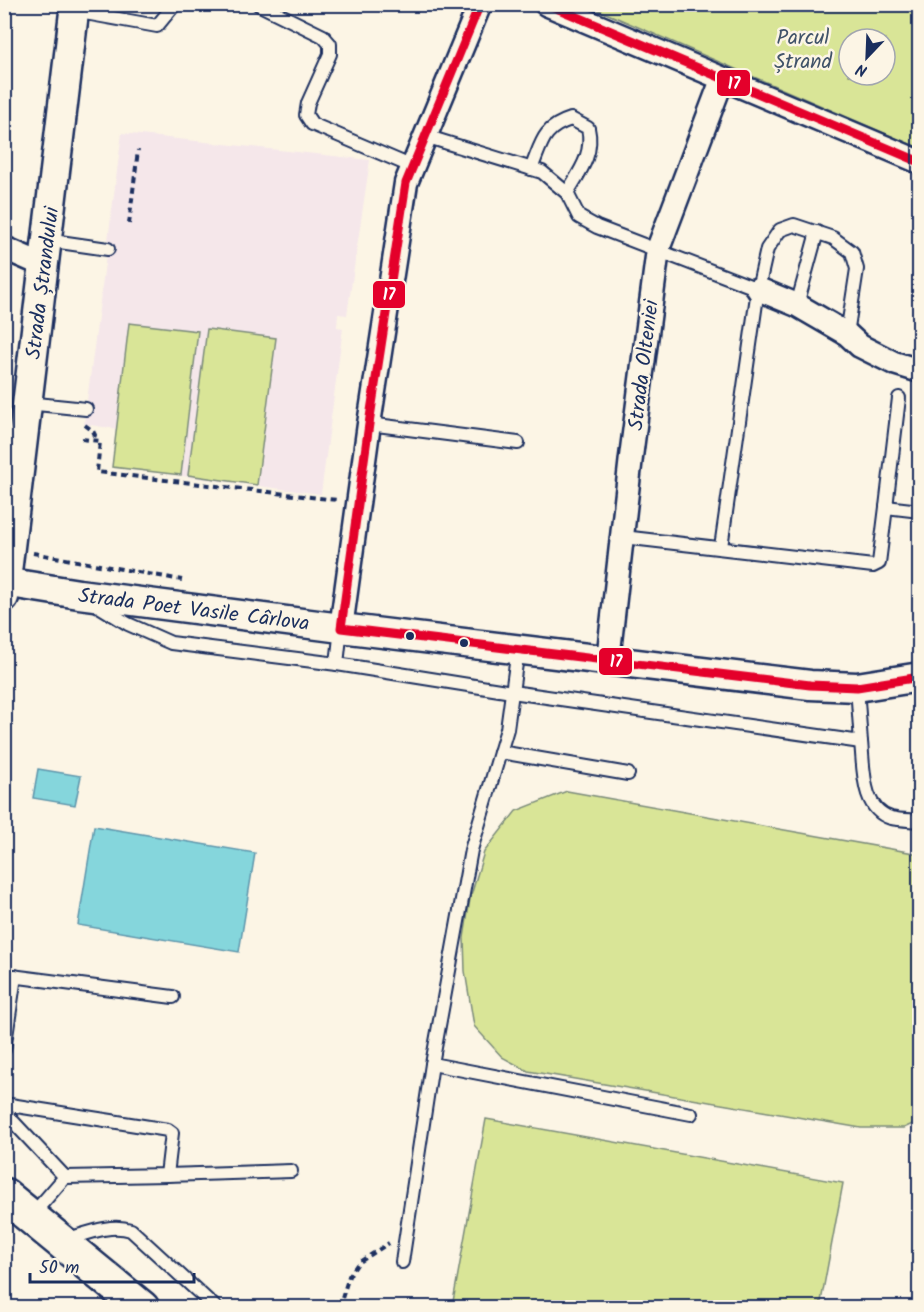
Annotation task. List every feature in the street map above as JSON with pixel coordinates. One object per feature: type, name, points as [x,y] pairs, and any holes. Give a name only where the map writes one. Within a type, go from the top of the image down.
[{"type":"main road","points":[[4,1195],[141,1308]]},
{"type":"street","points":[[341,628],[406,183],[480,4]]},
{"type":"street","points":[[546,4],[920,162]]},
{"type":"street","name":"Strada Ștrandului","points":[[5,587],[74,8]]},
{"type":"street","name":"Strada Olteniei","points":[[608,660],[658,249],[722,80]]},
{"type":"street","points":[[4,248],[44,252]]},
{"type":"street","points":[[758,289],[797,306],[847,334],[860,346],[894,363],[920,371]]},
{"type":"street","name":"Strada Poet Vasile Cârlova","points":[[5,587],[79,594],[810,685],[857,687],[920,677]]},
{"type":"lane","points":[[74,8],[157,26],[175,4]]},
{"type":"lane","points":[[258,4],[323,36],[330,44],[330,54],[308,103],[306,115],[312,124],[412,167]]},
{"type":"lane","points":[[531,169],[547,131],[556,123],[571,119],[588,128],[591,141],[585,163],[567,193]]},
{"type":"lane","points":[[425,136],[543,172],[567,193],[579,217],[597,227],[758,289]]},
{"type":"lane","points":[[721,547],[758,289],[767,249],[780,230],[794,225],[817,232],[833,238],[852,252],[857,269],[847,334]]},
{"type":"lane","points":[[797,306],[817,232]]},
{"type":"lane","points":[[44,252],[108,249]]},
{"type":"lane","points":[[623,537],[873,566],[879,563],[899,398]]},
{"type":"lane","points":[[27,403],[86,409]]},
{"type":"lane","points":[[369,424],[518,443]]},
{"type":"lane","points":[[886,507],[920,511]]},
{"type":"lane","points":[[79,594],[128,624],[171,643],[337,664],[512,692],[861,742]]},
{"type":"lane","points":[[337,664],[341,628]]},
{"type":"lane","points":[[402,1262],[432,1064],[471,850],[507,729],[518,650]]},
{"type":"lane","points":[[857,687],[861,742],[869,800],[876,811],[890,818],[920,821]]},
{"type":"lane","points":[[500,752],[628,774]]},
{"type":"lane","points":[[4,1050],[10,975],[173,997]]},
{"type":"lane","points":[[432,1064],[691,1114]]},
{"type":"lane","points":[[4,1104],[168,1130],[172,1133],[167,1174]]},
{"type":"lane","points":[[4,1112],[65,1177]]},
{"type":"lane","points":[[32,1216],[65,1177],[291,1171]]},
{"type":"lane","points":[[61,1241],[107,1228],[131,1230],[216,1308]]},
{"type":"path","points":[[129,224],[138,150]]},
{"type":"path","points":[[84,424],[93,431],[95,435],[93,440]]},
{"type":"path","points":[[82,439],[100,441],[97,472],[359,503]]},
{"type":"path","points":[[339,1308],[357,1263],[406,1231]]},
{"type":"shaded area","points":[[122,133],[370,160],[347,315],[338,314],[337,327],[343,328],[321,494],[112,467],[116,429],[84,424]]},
{"type":"green space","name":"Parcul Ștrand","points":[[587,5],[919,5],[919,148]]},
{"type":"green space","points":[[129,323],[198,331],[181,475],[112,467]]},
{"type":"green space","points":[[207,329],[276,338],[257,485],[188,475]]},
{"type":"green space","points":[[567,791],[919,854],[919,1121],[904,1128],[861,1128],[528,1071],[502,1057],[474,1026],[465,971],[464,938],[470,899],[484,852],[516,811]]},
{"type":"green space","points":[[486,1119],[843,1183],[820,1307],[452,1307]]},
{"type":"water","points":[[38,769],[81,776],[75,805],[33,798]]},
{"type":"water","points":[[94,826],[255,853],[239,952],[78,925]]},
{"type":"transit line","name":"17","points":[[480,4],[406,183],[341,628],[810,685],[857,687],[920,677]]},
{"type":"transit line","name":"17","points":[[547,4],[920,162]]}]
